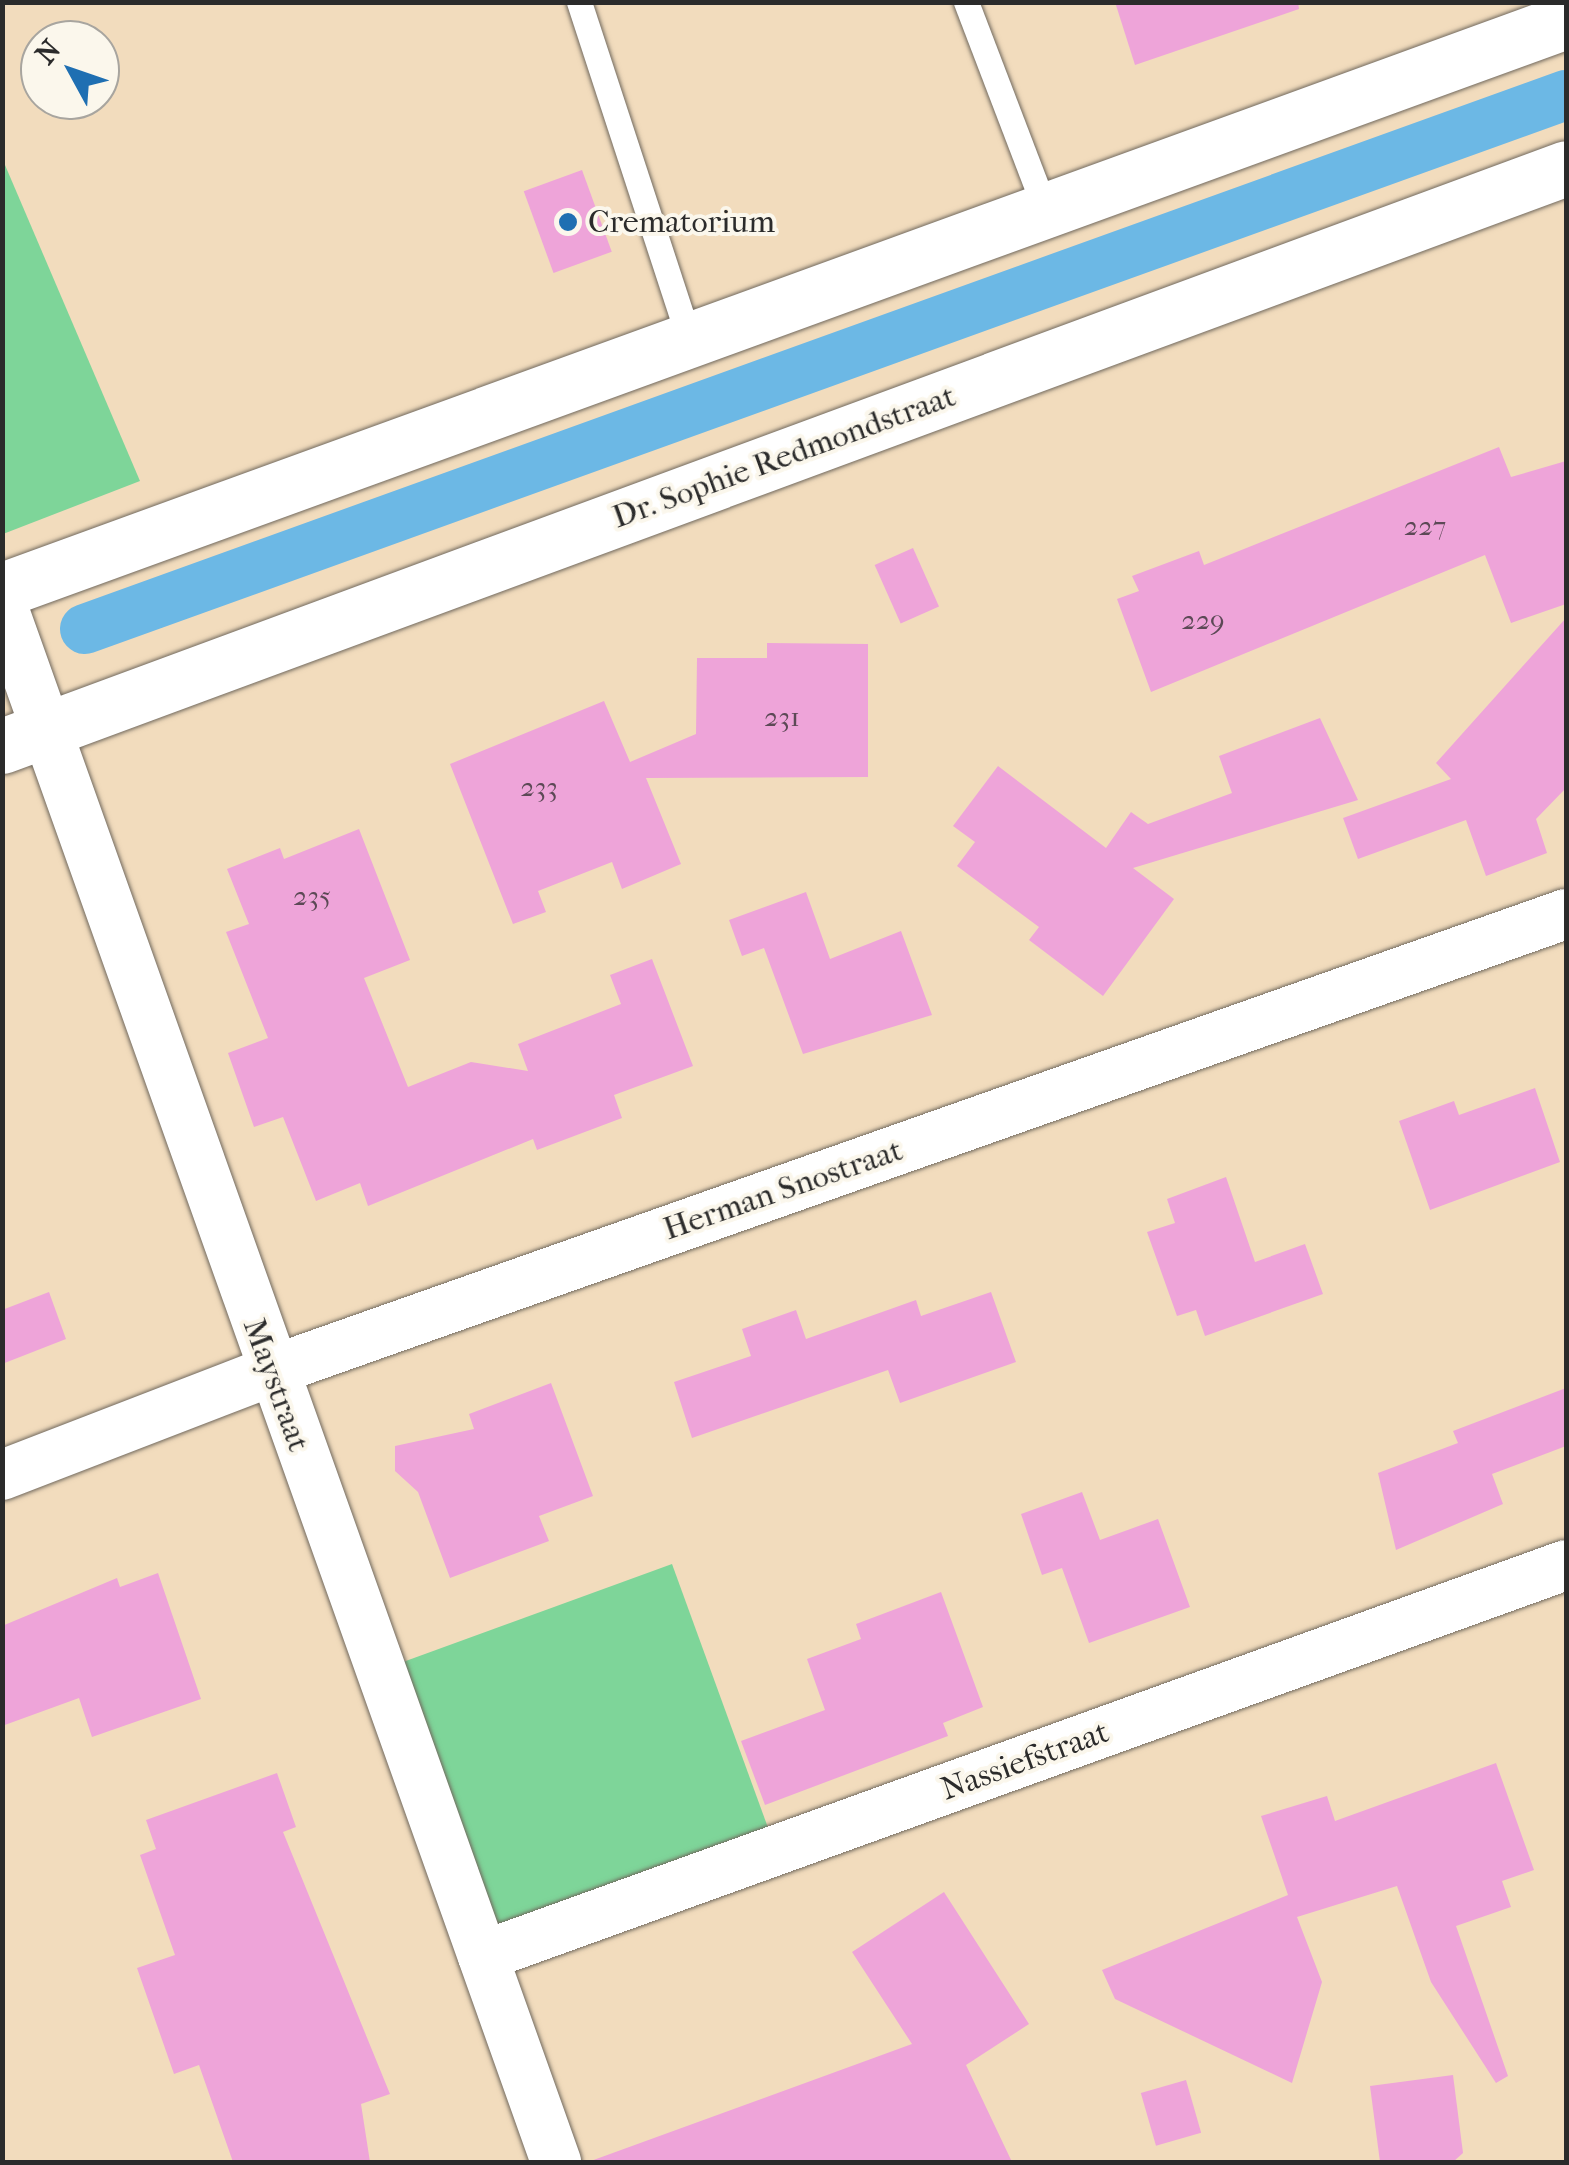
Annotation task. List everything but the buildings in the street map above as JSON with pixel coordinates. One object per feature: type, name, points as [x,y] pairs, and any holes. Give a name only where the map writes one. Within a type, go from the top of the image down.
[{"type":"street","points":[[2,590],[1566,22]]},
{"type":"street","name":"Dr. Sophie Redmondstraat","points":[[25,737],[1566,168]]},
{"type":"street","name":"Maystraat","points":[[2,605],[25,737],[270,1370],[556,2162]]},
{"type":"street","name":"Herman Snostraat","points":[[2,1476],[270,1370],[1566,914]]},
{"type":"street","name":"Nassiefstraat","points":[[483,1956],[1566,1565]]},
{"type":"lane","points":[[579,2],[690,341]]},
{"type":"lane","points":[[966,2],[1046,212]]},
{"type":"green space","points":[[2,158],[140,481],[3,534],[2,534]]},
{"type":"green space","points":[[672,1564],[771,1836],[501,1934],[402,1662]]},
{"type":"waterway","points":[[85,629],[1566,95]]},
{"type":"place","name":"Crematorium","points":[[568,222]]}]
